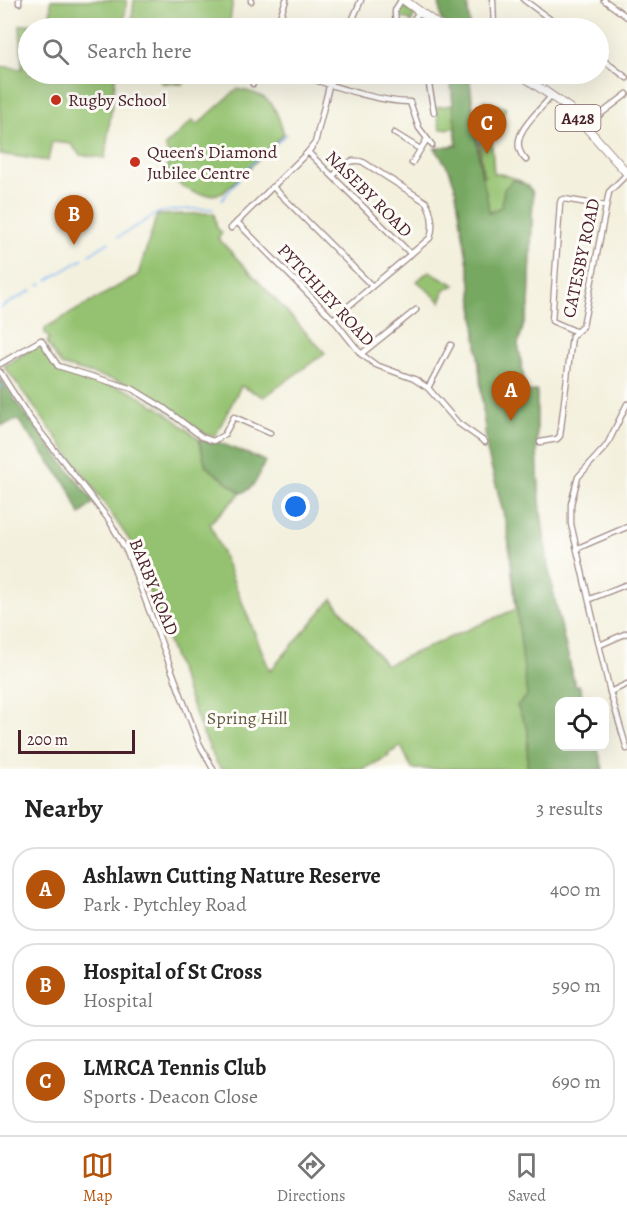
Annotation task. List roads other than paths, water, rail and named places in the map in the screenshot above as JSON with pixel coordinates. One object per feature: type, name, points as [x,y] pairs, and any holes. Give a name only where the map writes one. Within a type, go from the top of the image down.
[{"type":"highway","points":[[403,0],[428,18]]},
{"type":"highway","name":"A428","points":[[535,84],[569,108],[627,174]]},
{"type":"street","points":[[280,18],[286,0]]},
{"type":"street","points":[[353,18],[361,0]]},
{"type":"street","points":[[395,18],[395,10],[403,0]]},
{"type":"street","points":[[493,0],[494,18]]},
{"type":"street","points":[[524,0],[548,18]]},
{"type":"street","points":[[604,0],[627,17]]},
{"type":"street","points":[[415,18],[419,12]]},
{"type":"street","points":[[609,64],[627,78]]},
{"type":"street","points":[[326,84],[398,102],[410,102],[419,128],[432,145]]},
{"type":"street","points":[[428,84],[429,103],[434,112]]},
{"type":"street","points":[[231,228],[308,152],[317,139],[329,85]]},
{"type":"street","points":[[585,126],[627,94]]},
{"type":"street","points":[[526,160],[519,157],[520,139],[524,127],[552,95]]},
{"type":"street","points":[[394,133],[420,149]]},
{"type":"street","points":[[412,163],[427,139]]},
{"type":"street","name":"NASEBY ROAD","points":[[308,152],[411,254]]},
{"type":"street","points":[[333,176],[346,163],[357,160],[422,200],[430,209],[432,231],[429,238],[333,319]]},
{"type":"street","name":"CATESBY ROAD","points":[[540,442],[557,439],[560,436],[571,339],[575,331],[583,326],[609,192],[627,174]]},
{"type":"street","points":[[273,187],[372,286]]},
{"type":"street","points":[[575,331],[552,321],[560,203],[564,199],[606,206]]},
{"type":"street","name":"PYTCHLEY ROAD","points":[[237,222],[333,319],[361,354],[376,365],[414,379],[428,388],[458,423],[485,442]]},
{"type":"street","points":[[361,354],[416,310]]},
{"type":"street","points":[[0,364],[41,340],[58,366],[133,389],[164,408],[202,437],[213,441],[224,435],[234,417],[270,433]]},
{"type":"street","points":[[428,388],[451,345]]},
{"type":"street","name":"BARBY ROAD","points":[[0,372],[28,416],[109,520],[120,538],[199,743],[213,769]]},
{"type":"street","points":[[627,404],[624,419],[607,445],[578,477],[571,504],[571,524],[610,692],[627,749]]},
{"type":"street","points":[[578,548],[627,527]]},
{"type":"street","points":[[590,599],[625,585]]},
{"type":"street","points":[[600,645],[627,633]]},
{"type":"street","points":[[610,692],[627,684]]},
{"type":"waterway","points":[[222,200],[249,166],[287,134]]},
{"type":"waterway","points":[[118,237],[160,212],[213,209]]},
{"type":"waterway","points":[[89,255],[109,242]]},
{"type":"waterway","points":[[48,280],[83,259]]},
{"type":"waterway","points":[[0,308],[32,290]]},
{"type":"waterway","points":[[0,384],[2,388]]},
{"type":"place","name":"Rugby School","points":[[56,100]]},
{"type":"place","name":"LMRCA Tennis Club","points":[[487,154]]},
{"type":"place","name":"Queen's Diamond Jubilee Centre","points":[[135,162]]},
{"type":"place","name":"Hospital of St Cross","points":[[74,245]]},
{"type":"place","name":"Ashlawn Cutting Nature Reserve","points":[[511,421]]},
{"type":"park label","name":"Spring Hill","points":[[247,718]]}]
